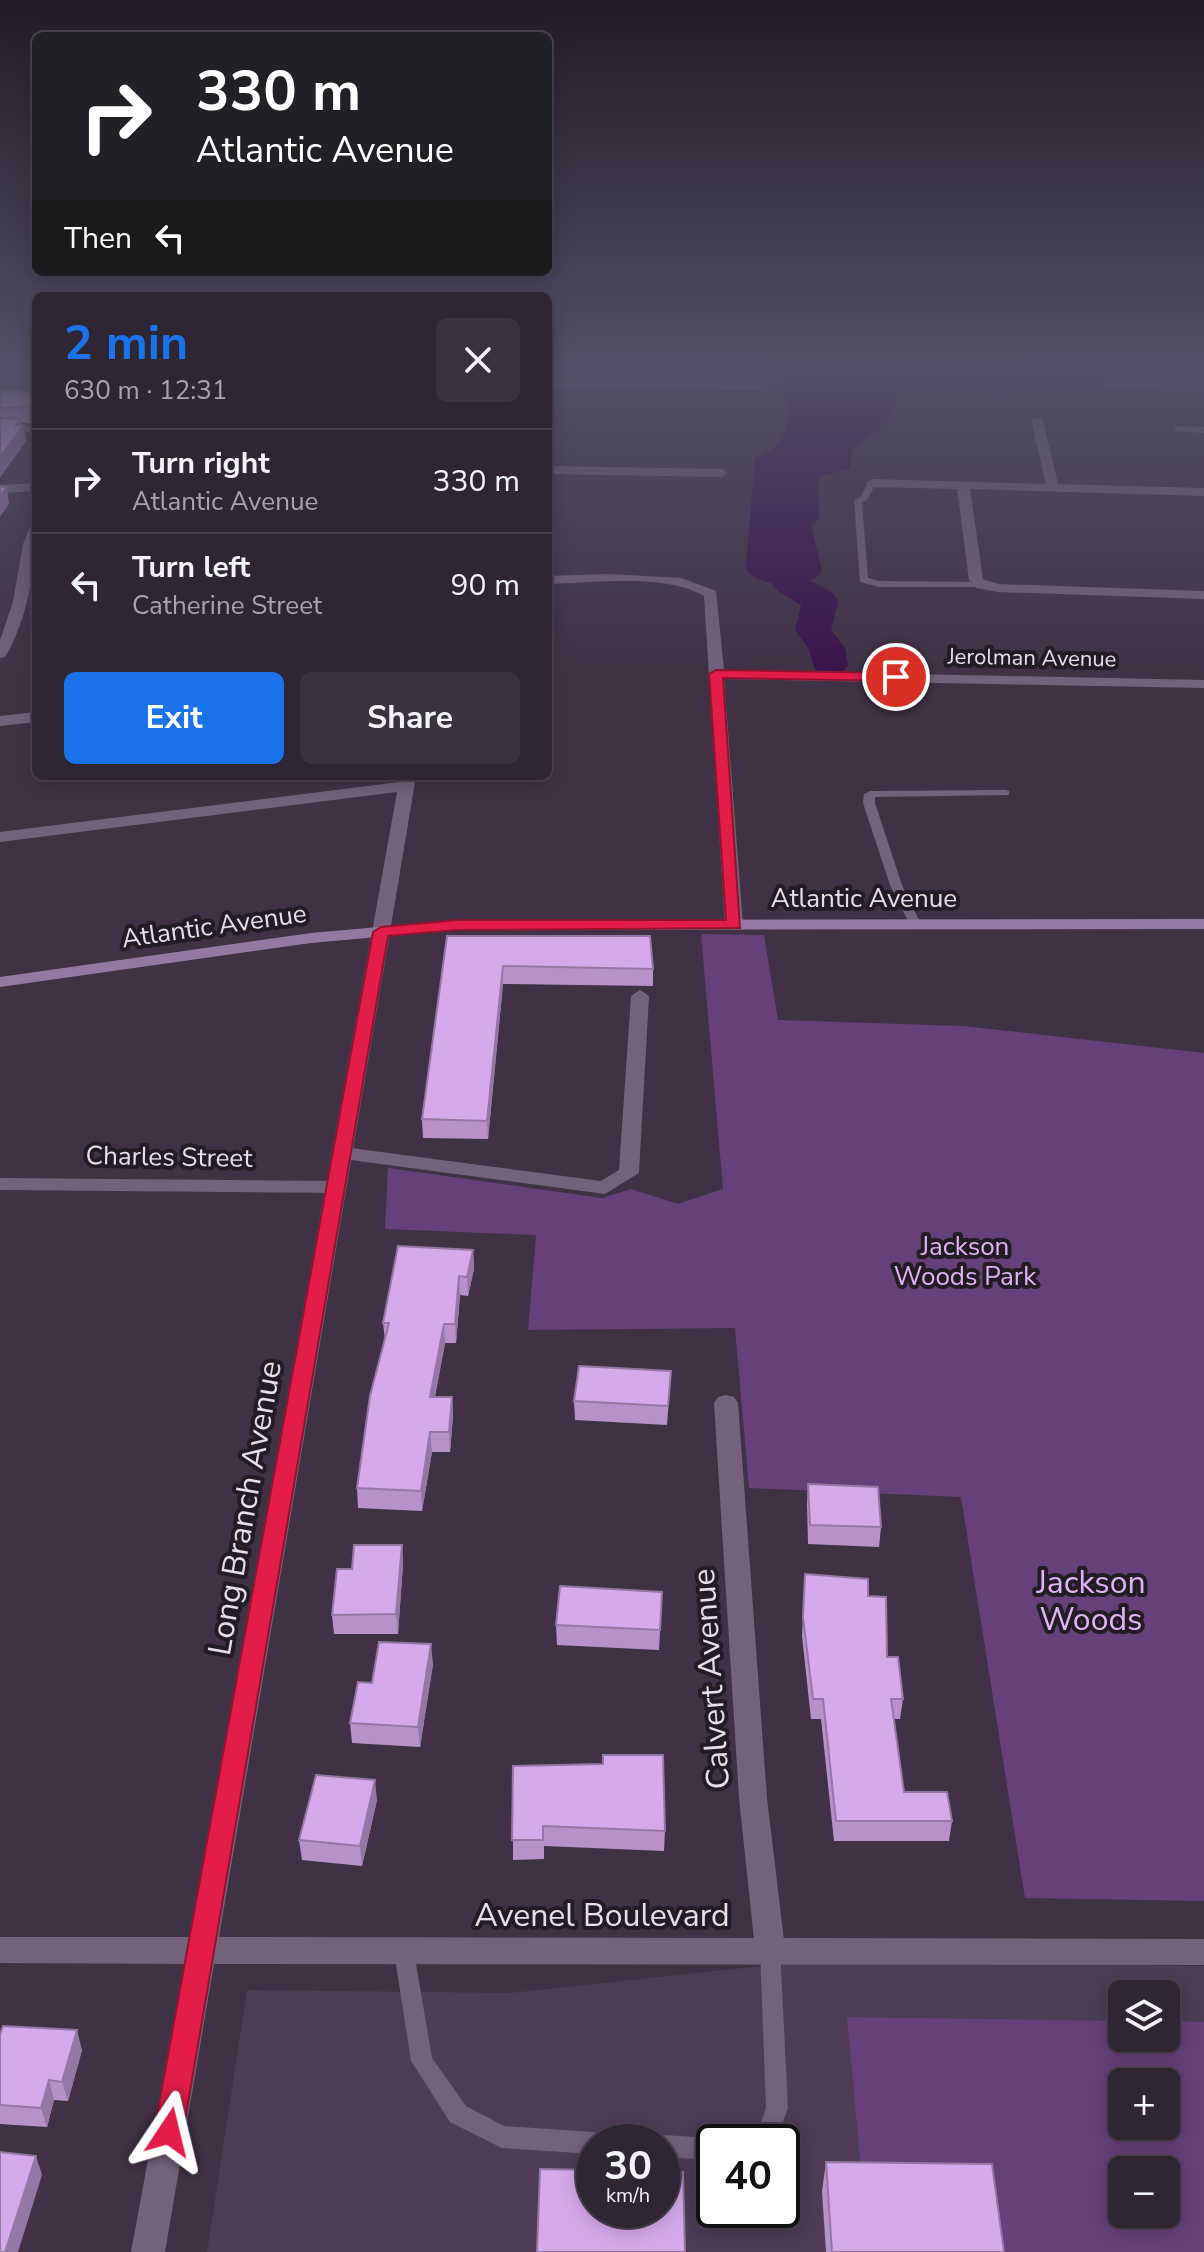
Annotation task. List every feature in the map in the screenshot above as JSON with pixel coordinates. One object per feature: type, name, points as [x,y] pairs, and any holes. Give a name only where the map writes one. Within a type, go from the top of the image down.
[{"type":"main road","name":"Atlantic Avenue","points":[[0,982],[381,932],[457,925],[1204,924]]},
{"type":"street","points":[[1048,468],[1053,488]]},
{"type":"street","points":[[552,470],[722,473]]},
{"type":"street","points":[[872,483],[1204,492]]},
{"type":"street","points":[[963,485],[976,580],[981,585],[1204,595]]},
{"type":"street","points":[[0,489],[32,487]]},
{"type":"street","points":[[0,654],[29,592],[25,554],[32,537]]},
{"type":"street","points":[[552,580],[673,582],[702,587],[711,594],[734,925]]},
{"type":"street","name":"Jerolman Avenue","points":[[716,674],[1204,684]]},
{"type":"street","points":[[0,721],[32,717]]},
{"type":"street","points":[[0,837],[407,781]]},
{"type":"street","name":"Long Branch Avenue","points":[[148,2252],[407,781]]},
{"type":"street","points":[[343,1153],[605,1188],[629,1173],[640,996]]},
{"type":"street","name":"Charles Street","points":[[0,1184],[337,1187]]},
{"type":"street","name":"Calvert Avenue","points":[[726,1403],[753,1798],[770,1949]]},
{"type":"street","name":"Avenel Boulevard","points":[[0,1950],[201,1953],[770,1949],[1204,1952]]},
{"type":"lane","points":[[872,483],[864,498],[858,501],[863,580],[879,584],[981,585]]},
{"type":"lane","points":[[915,924],[896,885],[869,803],[870,794],[1005,793]]},
{"type":"lane","points":[[770,1949],[777,2108],[771,2124]]},
{"type":"lane","points":[[404,1952],[422,2061],[458,2114],[502,2137],[576,2142]]},
{"type":"shaded area","points":[[754,468],[850,468],[823,476],[818,481],[819,519],[811,525],[822,571],[816,578],[778,584],[751,575],[746,568]]},
{"type":"shaded area","points":[[817,1960],[1204,1966],[1204,2252],[207,2252],[247,1990],[510,1993]]},
{"type":"green space","name":"Jackson Woods","points":[[701,934],[764,935],[778,1020],[964,1026],[1204,1053],[1204,1901],[1025,1898],[961,1497],[749,1488],[735,1328],[528,1330],[536,1235],[385,1229],[388,1168],[602,1198],[631,1189],[678,1204],[723,1189]]},
{"type":"green space","points":[[847,2017],[1108,2021],[1108,2052],[1180,2052],[1180,2021],[1204,2022],[1204,2252],[994,2252],[863,2191]]},
{"type":"building","points":[[447,936],[650,936],[653,969],[503,966],[487,1121],[422,1119]]},
{"type":"building","points":[[398,1246],[473,1250],[467,1277],[459,1276],[455,1324],[444,1324],[430,1397],[452,1397],[449,1432],[430,1432],[421,1491],[357,1488],[370,1396],[389,1323],[383,1323]]},
{"type":"building","points":[[579,1366],[671,1371],[668,1406],[574,1401]]},
{"type":"building","points":[[808,1484],[878,1487],[881,1527],[810,1525]]},
{"type":"building","points":[[354,1545],[402,1545],[396,1614],[332,1615],[337,1569],[352,1569]]},
{"type":"building","points":[[805,1574],[868,1579],[868,1596],[886,1597],[887,1657],[898,1657],[903,1699],[891,1699],[904,1792],[947,1792],[952,1821],[836,1821],[823,1699],[813,1699],[803,1617]]},
{"type":"building","points":[[560,1586],[662,1592],[660,1630],[556,1625]]},
{"type":"building","points":[[379,1642],[431,1644],[418,1727],[350,1723],[358,1682],[372,1683]]},
{"type":"building","points":[[603,1755],[663,1755],[665,1831],[543,1826],[543,1840],[512,1840],[513,1766],[603,1764]]},
{"type":"building","points":[[316,1775],[375,1780],[360,1846],[299,1840]]},
{"type":"building","points":[[3,2026],[77,2030],[62,2082],[49,2080],[41,2108],[0,2105],[0,2035]]},
{"type":"building","points":[[0,2152],[36,2156],[5,2252],[0,2252]]},
{"type":"building","points":[[826,2162],[992,2164],[1004,2252],[832,2252]]},
{"type":"building","points":[[540,2169],[576,2170],[576,2228],[680,2228],[680,2172],[683,2172],[685,2252],[537,2252]]},
{"type":"waterway","points":[[791,511],[790,584],[820,601],[813,630],[826,648],[829,665]]},
{"type":"route","points":[[169,2132],[381,932],[457,925],[734,925],[716,674],[896,677]]},
{"type":"park label","name":"Jackson Woods Park","points":[[965,1261]]}]
